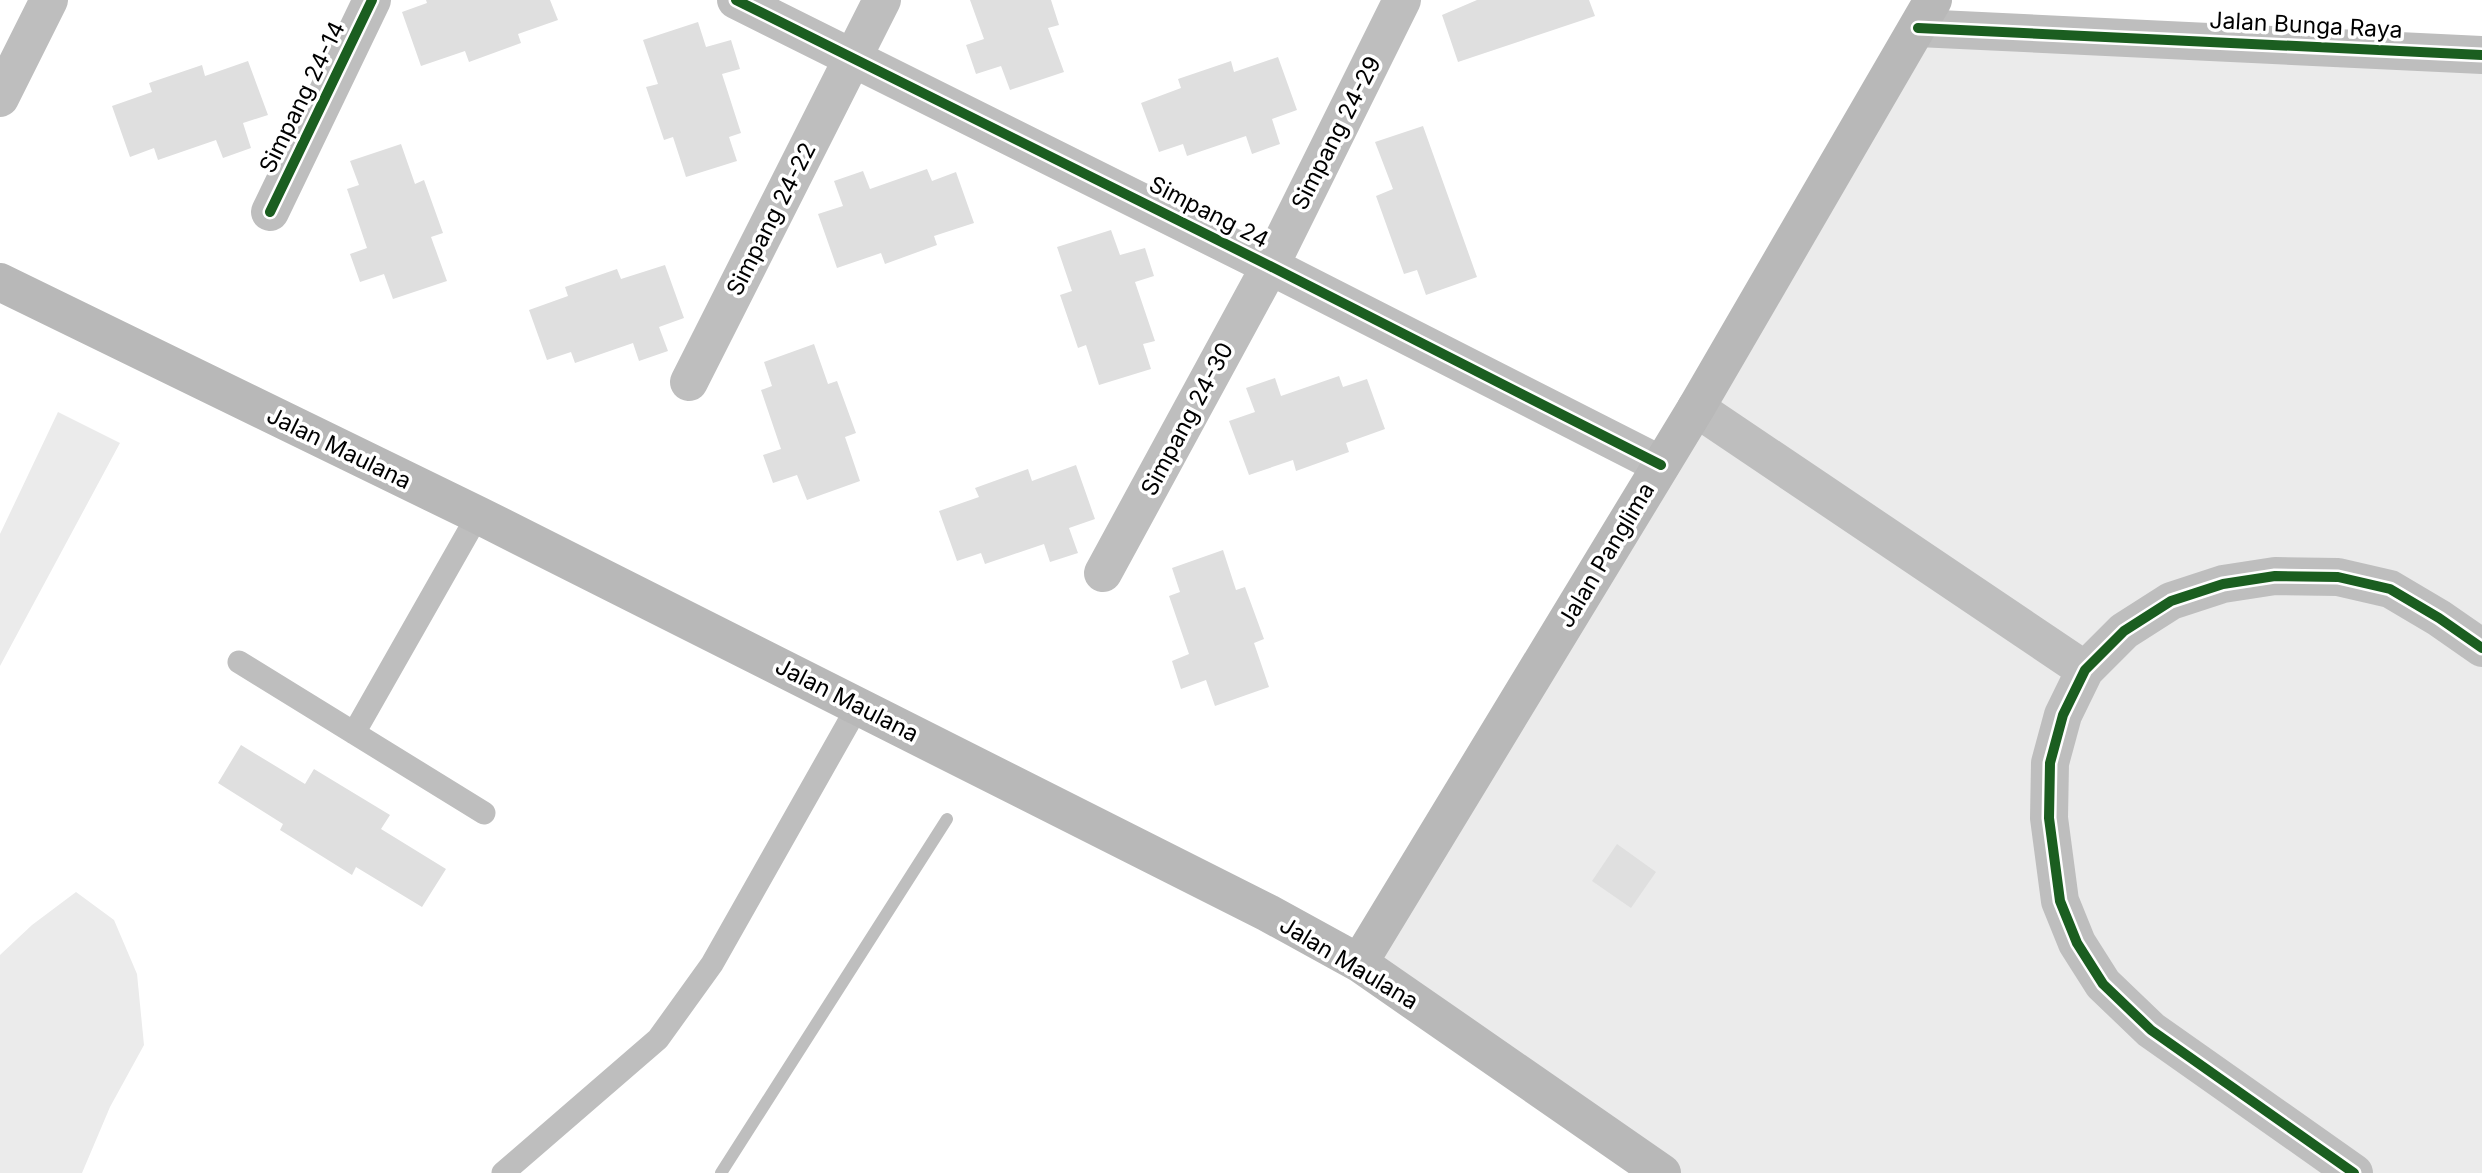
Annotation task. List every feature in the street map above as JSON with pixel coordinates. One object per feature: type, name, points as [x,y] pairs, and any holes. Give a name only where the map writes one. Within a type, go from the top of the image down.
[{"type":"main road","name":"Jalan Panglima","points":[[1359,963],[1696,408],[1926,14]]},
{"type":"main road","name":"Jalan Maulana","points":[[0,282],[478,515],[1268,914],[1359,963],[1662,1173]]},
{"type":"street","points":[[0,98],[49,0]]},
{"type":"street","name":"Simpang 24-14","points":[[270,212],[372,0]]},
{"type":"street","name":"Simpang 24","points":[[736,0],[1661,465]]},
{"type":"street","name":"Simpang 24-22","points":[[689,382],[882,0]]},
{"type":"street","name":"Simpang 24-29","points":[[1269,266],[1402,0]]},
{"type":"street","name":"Jalan Bunga Raya","points":[[1926,14],[2482,55]]},
{"type":"street","name":"Simpang 24-30","points":[[1104,573],[1269,266]]},
{"type":"street","points":[[1696,408],[2085,670]]},
{"type":"street","points":[[2354,1173],[2151,1030],[2103,984],[2077,943],[2060,901],[2049,818],[2050,763],[2063,715],[2085,670],[2124,631],[2171,601],[2223,584],[2275,576],[2338,577],[2390,589],[2482,648]]},
{"type":"lane","points":[[354,733],[478,515]]},
{"type":"lane","points":[[239,662],[484,813]]},
{"type":"lane","points":[[503,1173],[658,1039],[712,964],[858,706]]},
{"type":"shaded area","points":[[1918,28],[2482,55],[2482,1173],[1660,1173],[1359,963]]},
{"type":"shaded area","points":[[58,412],[120,443],[0,666],[0,534]]},
{"type":"shaded area","points":[[76,892],[114,920],[137,974],[144,1045],[110,1107],[82,1173],[0,1173],[0,955],[32,925]]},
{"type":"building","points":[[426,0],[550,0],[558,20],[518,34],[521,43],[469,62],[465,51],[421,66],[402,12],[427,3]]},
{"type":"building","points":[[970,0],[1051,0],[1059,25],[1048,28],[1064,72],[1010,90],[1001,66],[976,74],[966,45],[984,39]]},
{"type":"building","points":[[1477,0],[1589,0],[1595,16],[1458,62],[1442,15]]},
{"type":"building","points":[[698,22],[706,47],[731,40],[740,69],[722,74],[741,133],[729,137],[737,161],[686,177],[673,137],[664,140],[646,87],[658,84],[643,40]]},
{"type":"building","points":[[1278,57],[1297,110],[1272,119],[1280,144],[1252,154],[1246,136],[1187,156],[1183,144],[1159,152],[1141,103],[1181,88],[1178,79],[1231,61],[1234,72]]},
{"type":"building","points":[[248,61],[268,115],[243,123],[251,148],[223,158],[216,140],[158,160],[154,148],[130,157],[112,106],[152,92],[149,83],[202,65],[205,76]]},
{"type":"building","points":[[1423,126],[1477,277],[1426,295],[1417,270],[1404,274],[1376,196],[1393,189],[1375,142]]},
{"type":"building","points":[[401,144],[415,184],[424,180],[443,233],[431,237],[447,281],[393,299],[384,274],[360,282],[350,254],[367,248],[347,189],[359,185],[350,161]]},
{"type":"building","points":[[927,169],[932,181],[956,172],[974,223],[934,236],[937,245],[885,264],[881,253],[837,268],[818,214],[843,206],[834,181],[863,171],[870,189]]},
{"type":"building","points":[[1111,230],[1120,255],[1145,248],[1154,276],[1135,282],[1155,341],[1143,344],[1151,369],[1099,385],[1086,345],[1078,348],[1060,295],[1072,291],[1057,247]]},
{"type":"building","points":[[665,265],[684,318],[659,327],[668,351],[639,361],[633,343],[575,363],[571,352],[547,360],[529,310],[568,296],[565,287],[617,269],[621,279]]},
{"type":"building","points":[[814,344],[828,384],[837,381],[856,433],[845,437],[860,481],[807,500],[797,475],[773,483],[763,455],[781,449],[761,390],[772,386],[764,362]]},
{"type":"building","points":[[1339,376],[1343,387],[1367,379],[1385,429],[1346,443],[1349,452],[1296,471],[1293,460],[1249,475],[1229,421],[1255,412],[1246,388],[1275,378],[1281,396]]},
{"type":"building","points":[[1076,465],[1095,519],[1069,528],[1078,553],[1050,562],[1044,544],[985,564],[981,553],[957,561],[939,511],[979,497],[975,488],[1028,469],[1032,481]]},
{"type":"building","points":[[1223,550],[1236,590],[1245,587],[1264,639],[1254,643],[1269,687],[1215,706],[1206,680],[1181,689],[1172,661],[1189,654],[1169,596],[1180,592],[1172,568]]},
{"type":"building","points":[[241,745],[305,784],[314,769],[390,815],[381,829],[446,869],[422,907],[356,867],[352,875],[280,830],[283,824],[218,783]]},
{"type":"building","points":[[1617,844],[1656,872],[1631,908],[1592,881]]},
{"type":"waterway","points":[[721,1173],[947,819]]},
{"type":"cycle path","points":[[270,212],[372,0]]},
{"type":"cycle path","points":[[736,0],[1270,266],[1661,465]]},
{"type":"cycle path","points":[[1918,28],[2482,55]]},
{"type":"cycle path","points":[[2354,1173],[2151,1030],[2103,984],[2077,943],[2060,901],[2049,818],[2050,763],[2063,715],[2085,670],[2124,631],[2171,601],[2223,584],[2275,576],[2338,577],[2390,589],[2482,648]]}]
